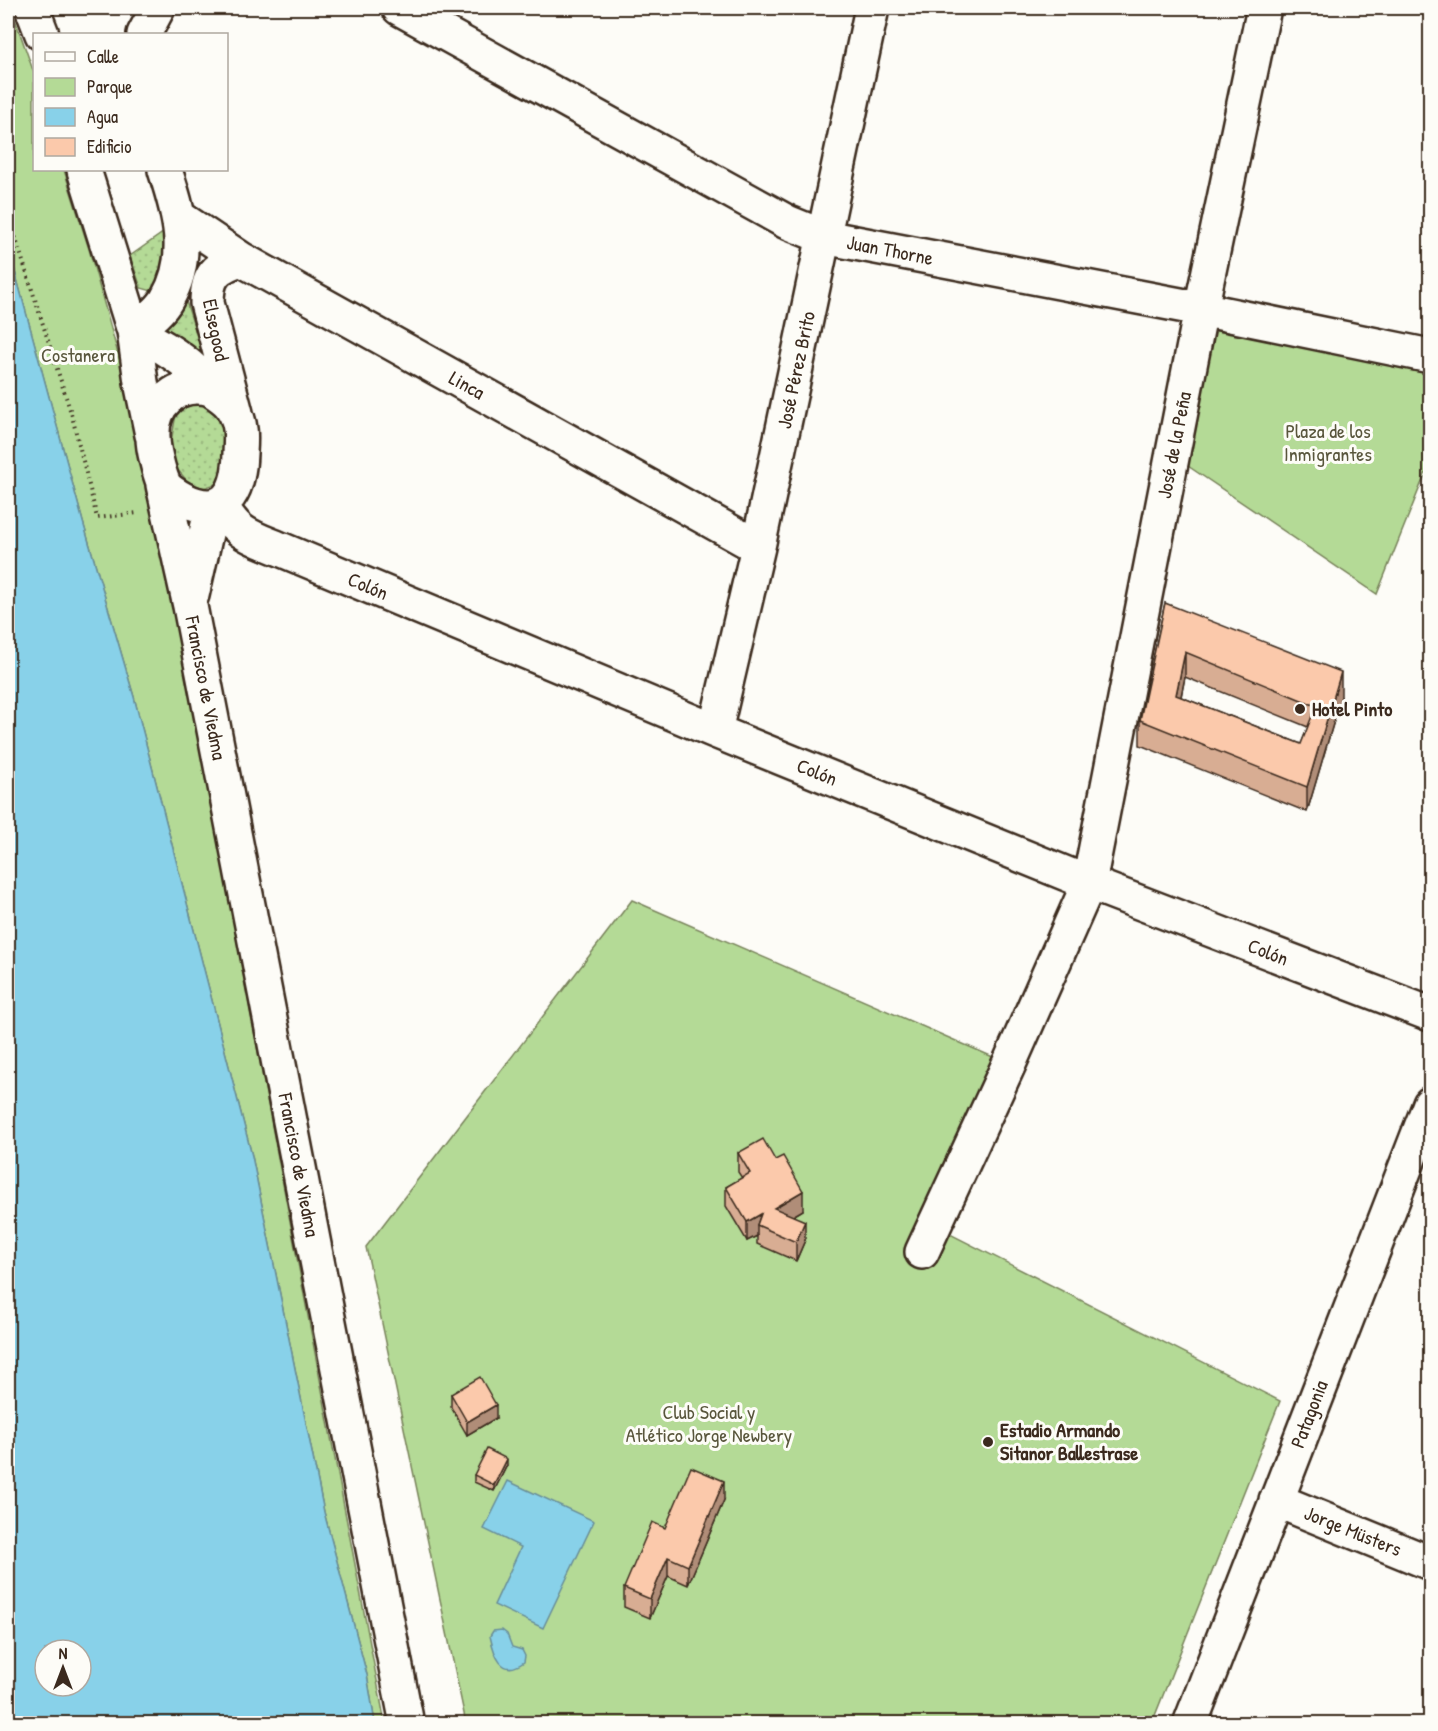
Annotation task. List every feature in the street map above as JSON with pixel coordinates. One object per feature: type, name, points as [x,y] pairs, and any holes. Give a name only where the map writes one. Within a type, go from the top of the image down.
[{"type":"street","points":[[32,8],[42,33]]},
{"type":"street","points":[[145,33],[158,8]]},
{"type":"street","name":"Juan Thorne","points":[[399,8],[786,222],[825,237],[1201,309],[1431,356]]},
{"type":"street","name":"José Pérez Brito","points":[[715,731],[758,547],[872,8]]},
{"type":"street","name":"José de la Peña","points":[[922,1252],[1089,883],[1201,309],[1264,8]]},
{"type":"street","name":"Francisco de Viedma","points":[[84,171],[134,331],[141,382],[190,606],[407,1724]]},
{"type":"street","name":"Elsegood","points":[[134,331],[166,300],[175,283],[180,266],[180,218],[165,171]]},
{"type":"street","name":"Linca","points":[[180,218],[240,259],[758,547]]},
{"type":"street","name":"Elsegood","points":[[237,418],[207,303],[207,288],[213,274],[224,265],[240,259]]},
{"type":"street","points":[[134,331],[194,370],[211,389],[227,401],[237,418]]},
{"type":"street","name":"Francisco de Viedma","points":[[153,438],[158,408],[167,397],[193,387],[211,389]]},
{"type":"street","name":"Francisco de Viedma","points":[[190,606],[217,505],[236,487],[241,435],[237,418]]},
{"type":"street","points":[[166,497],[178,497],[193,504],[217,505]]},
{"type":"street","name":"Colón","points":[[217,505],[238,530],[275,547],[715,731],[1089,883],[1431,1014]]},
{"type":"street","name":"Patagonia","points":[[1190,1724],[1431,1104]]},
{"type":"street","name":"Jorge Müsters","points":[[1276,1500],[1431,1563]]},
{"type":"path","points":[[8,214],[72,416],[97,518],[166,497]]},
{"type":"green space","name":"Costanera","points":[[8,8],[11,8],[33,70],[33,171],[64,171],[89,249],[143,444],[385,1723],[375,1723],[367,1675],[324,1512],[252,1156],[134,697],[83,522],[8,246]]},
{"type":"green space","points":[[167,230],[166,276],[152,291],[141,288],[130,256]]},
{"type":"green space","points":[[183,292],[206,364],[163,331]]},
{"type":"green space","name":"Plaza de los Inmigrantes","points":[[1221,326],[1430,365],[1430,462],[1377,594],[1182,462],[1213,332]]},
{"type":"green space","points":[[199,403],[221,416],[228,435],[221,482],[204,488],[189,483],[176,468],[171,442],[176,414],[185,407]]},
{"type":"green space","name":"Club Social y Atlético Jorge Newbery","points":[[632,900],[1009,1064],[936,1227],[1280,1401],[1152,1723],[466,1723],[366,1247]]},
{"type":"water","points":[[8,246],[83,522],[134,697],[252,1156],[324,1512],[367,1675],[375,1723],[8,1723]]},
{"type":"water","points":[[508,1481],[594,1521],[543,1628],[494,1605],[521,1547],[484,1529]]},
{"type":"water","points":[[502,1630],[507,1634],[512,1647],[522,1650],[525,1656],[524,1662],[516,1667],[504,1666],[496,1657],[490,1636],[493,1631]]},
{"type":"building","points":[[1165,603],[1341,672],[1307,787],[1140,720]],"holes":[[[1185,652],[1316,706],[1301,744],[1176,695]]]},
{"type":"building","points":[[763,1139],[775,1160],[783,1156],[803,1191],[774,1208],[805,1221],[796,1242],[757,1225],[761,1214],[747,1222],[726,1187],[750,1173],[738,1153]]},
{"type":"building","points":[[480,1377],[496,1405],[467,1422],[451,1394]]},
{"type":"building","points":[[487,1449],[507,1459],[494,1485],[474,1475]]},
{"type":"building","points":[[691,1467],[724,1481],[688,1566],[668,1557],[650,1599],[624,1588],[652,1522],[665,1528]]},
{"type":"place","name":"Hotel Pinto","points":[[1300,709]]},
{"type":"place","name":"Estadio Armando Sitanor Ballestrase","points":[[988,1442]]}]
